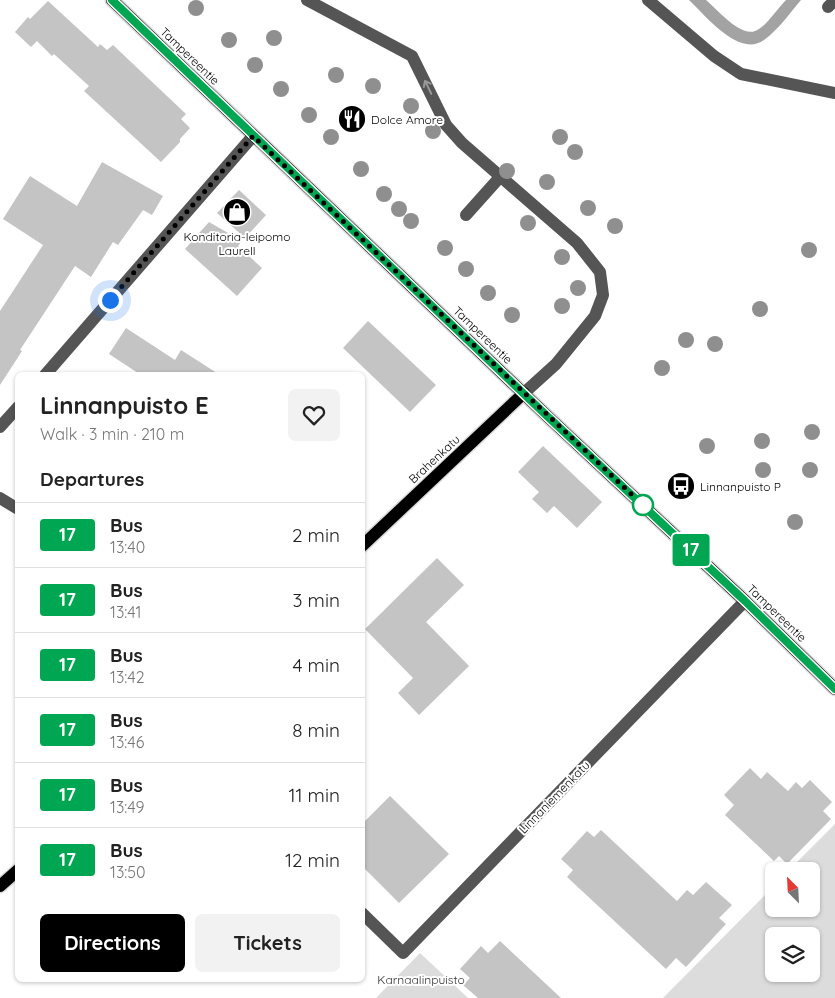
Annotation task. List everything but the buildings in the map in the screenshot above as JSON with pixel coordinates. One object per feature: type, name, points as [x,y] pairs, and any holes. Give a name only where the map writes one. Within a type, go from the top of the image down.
[{"type":"main road","name":"Tampereentie","points":[[112,0],[253,136],[745,601],[835,689]]},
{"type":"main road","name":"Brahenkatu","points":[[365,543],[524,393]]},
{"type":"main road","points":[[0,886],[15,873]]},
{"type":"street","points":[[307,0],[412,56],[446,125],[462,143],[500,178],[576,243],[600,272],[603,295],[595,316],[556,364],[524,393]]},
{"type":"street","points":[[648,0],[714,56],[741,74],[835,93]]},
{"type":"street","points":[[48,372],[253,136]]},
{"type":"street","points":[[466,215],[500,178]]},
{"type":"street","points":[[0,427],[15,410]]},
{"type":"street","points":[[0,498],[15,508]]},
{"type":"street","name":"Linnaniemenkatu","points":[[365,917],[403,953],[745,601]]},
{"type":"green space","points":[[835,824],[835,998],[663,998],[765,895],[765,918],[820,918],[820,862],[797,862]]},
{"type":"green space","name":"Karnaalinpuisto","points":[[420,953],[468,998],[376,998]]},
{"type":"shaded area","points":[[689,0],[706,0],[736,26],[749,32],[763,26],[786,0],[801,0],[784,21],[764,40],[754,44],[744,44],[724,33]]},
{"type":"bus line","name":"17","points":[[112,0],[546,415],[745,601],[835,689]]},
{"type":"place","name":"Dolce Amore","points":[[352,119]]},
{"type":"place","name":"Konditoria-leipomo Laurell","points":[[237,212]]},
{"type":"place","name":"Linnanpuisto P","points":[[681,486]]},
{"type":"route","points":[[110,300],[253,136],[646,508],[643,505]]}]
